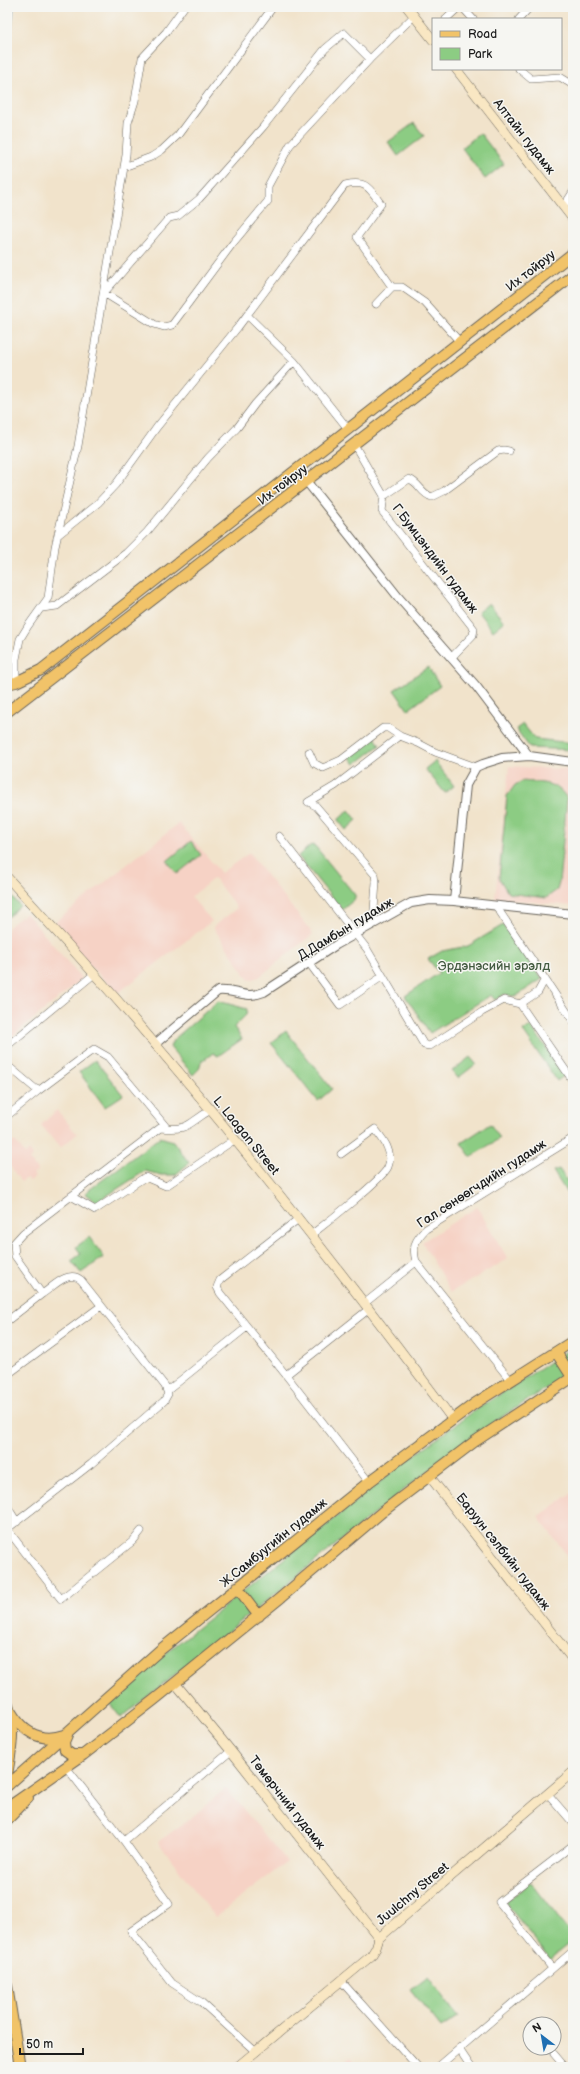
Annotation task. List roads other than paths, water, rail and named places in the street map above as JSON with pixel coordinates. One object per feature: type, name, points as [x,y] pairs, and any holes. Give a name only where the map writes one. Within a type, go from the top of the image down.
[{"type":"main road","points":[[407,7],[432,35]]},
{"type":"main road","name":"Алтайн гудамж","points":[[457,70],[573,219]]},
{"type":"main road","name":"Их тойруу","points":[[11,683],[41,670],[573,253]]},
{"type":"main road","name":"Их тойруу","points":[[7,712],[242,530],[355,446],[573,275]]},
{"type":"main road","name":"L. Laagan Street","points":[[7,877],[155,1044],[211,1110],[297,1220],[311,1235],[367,1306],[453,1420]]},
{"type":"main road","name":"Ж.Самбуугийн гудамж","points":[[7,1786],[68,1733],[126,1679],[237,1587],[369,1482],[453,1420],[511,1380],[573,1341]]},
{"type":"main road","points":[[7,1808],[83,1755],[175,1683],[259,1616],[382,1512],[492,1429],[573,1377],[556,1352]]},
{"type":"main road","name":"Баруун сэлбийн гудамж","points":[[430,1477],[573,1660]]},
{"type":"main road","points":[[237,1587],[259,1616]]},
{"type":"main road","name":"Төмөрчний гудамж","points":[[175,1683],[231,1751],[379,1938]]},
{"type":"main road","points":[[8,1706],[22,1728],[35,1736],[49,1738],[68,1733]]},
{"type":"main road","points":[[7,1775],[11,1755],[8,1706]]},
{"type":"main road","points":[[68,1733],[64,1742],[65,1750],[72,1755],[83,1755]]},
{"type":"main road","name":"Juulchny Street","points":[[237,2067],[370,1956],[376,1948],[379,1938],[573,1772]]},
{"type":"main road","points":[[7,1820],[40,1784]]},
{"type":"main road","points":[[7,1986],[20,2067]]},
{"type":"street","points":[[11,683],[20,639],[48,598],[58,535],[78,446],[124,168],[128,123],[135,101],[142,58],[166,32],[184,7]]},
{"type":"street","points":[[124,168],[151,157],[162,150],[178,135],[273,7]]},
{"type":"street","points":[[447,18],[459,7]]},
{"type":"street","points":[[462,7],[472,18]]},
{"type":"street","points":[[520,18],[530,7]]},
{"type":"street","points":[[104,293],[154,324],[164,327],[172,325],[233,243],[268,201],[268,186],[290,145],[370,59],[414,16]]},
{"type":"street","points":[[104,293],[169,218],[178,216],[199,199],[263,127],[325,49],[344,33],[370,59]]},
{"type":"street","points":[[520,70],[531,79],[560,77],[573,85]]},
{"type":"street","points":[[58,535],[98,503],[116,484],[157,427],[247,315],[345,185],[357,182],[367,185],[382,204],[357,237],[392,287]]},
{"type":"street","points":[[564,206],[573,192]]},
{"type":"street","points":[[376,304],[392,287],[402,287],[425,303],[460,342]]},
{"type":"street","points":[[247,315],[294,361],[349,430]]},
{"type":"street","points":[[42,608],[57,606],[126,552],[147,532],[208,458],[238,428],[255,404],[294,361]]},
{"type":"street","name":"Г.Бумцэндийн гудамж","points":[[355,446],[384,496],[382,511],[474,629],[473,635],[451,658]]},
{"type":"street","points":[[384,496],[409,479],[418,484],[425,494],[432,497],[444,491],[498,451],[509,451]]},
{"type":"street","points":[[307,482],[399,598],[476,686],[529,756]]},
{"type":"street","points":[[309,752],[314,763],[323,768],[341,760],[382,728],[388,728],[400,736],[435,752],[476,767],[502,758],[529,756],[573,762]]},
{"type":"street","points":[[373,924],[376,882],[375,875],[316,806],[310,803],[335,786],[400,736]]},
{"type":"street","points":[[454,901],[466,785],[476,767]]},
{"type":"street","points":[[279,836],[367,949],[424,1045],[430,1046],[482,1012],[504,1000],[520,1004],[573,1081]]},
{"type":"street","name":"Д.Дамбын гудамж","points":[[155,1044],[218,991],[225,990],[254,996],[264,992],[356,934],[411,903],[430,900],[454,901],[573,914]]},
{"type":"street","points":[[496,906],[573,1021]]},
{"type":"street","points":[[309,963],[340,1005],[383,976]]},
{"type":"street","points":[[7,1046],[93,975]]},
{"type":"street","points":[[520,1004],[538,992],[545,979]]},
{"type":"street","points":[[7,1116],[94,1049],[108,1058],[167,1128]]},
{"type":"street","points":[[7,1065],[38,1091]]},
{"type":"street","points":[[7,1248],[23,1233],[160,1128],[176,1129],[189,1126],[211,1110]]},
{"type":"street","points":[[311,1235],[378,1179],[388,1167],[389,1148],[375,1128],[341,1154]]},
{"type":"street","name":"Гал сөнөөгчдийн гудамж","points":[[416,1262],[414,1250],[416,1240],[426,1229],[573,1138]]},
{"type":"street","points":[[71,1196],[95,1210],[144,1177],[166,1186],[234,1140]]},
{"type":"street","points":[[297,1220],[218,1283],[220,1293],[369,1482]]},
{"type":"street","points":[[14,1243],[15,1256],[42,1294]]},
{"type":"street","points":[[286,1375],[416,1262],[511,1380]]},
{"type":"street","points":[[7,1321],[66,1277],[74,1276],[81,1280],[167,1391]]},
{"type":"street","points":[[7,1374],[100,1306]]},
{"type":"street","points":[[141,1531],[132,1541],[61,1599],[7,1529],[18,1522],[143,1420],[164,1401],[167,1391],[247,1327]]},
{"type":"street","points":[[7,1506],[18,1522]]},
{"type":"street","points":[[124,1841],[231,1751]]},
{"type":"street","points":[[66,1767],[124,1841],[169,1904],[131,1931],[172,1983],[202,2002],[256,2052]]},
{"type":"street","points":[[548,1794],[573,1823]]},
{"type":"street","points":[[552,1968],[499,1902],[573,1845]]},
{"type":"street","points":[[438,2067],[573,1951]]},
{"type":"street","points":[[341,1981],[418,2067]]},
{"type":"street","points":[[459,2049],[471,2067]]},
{"type":"street","points":[[556,2056],[565,2067]]},
{"type":"waterway","points":[[7,68],[13,7]]},
{"type":"park label","name":"Эрдэнэсийн эрэлд","points":[[494,965]]}]
